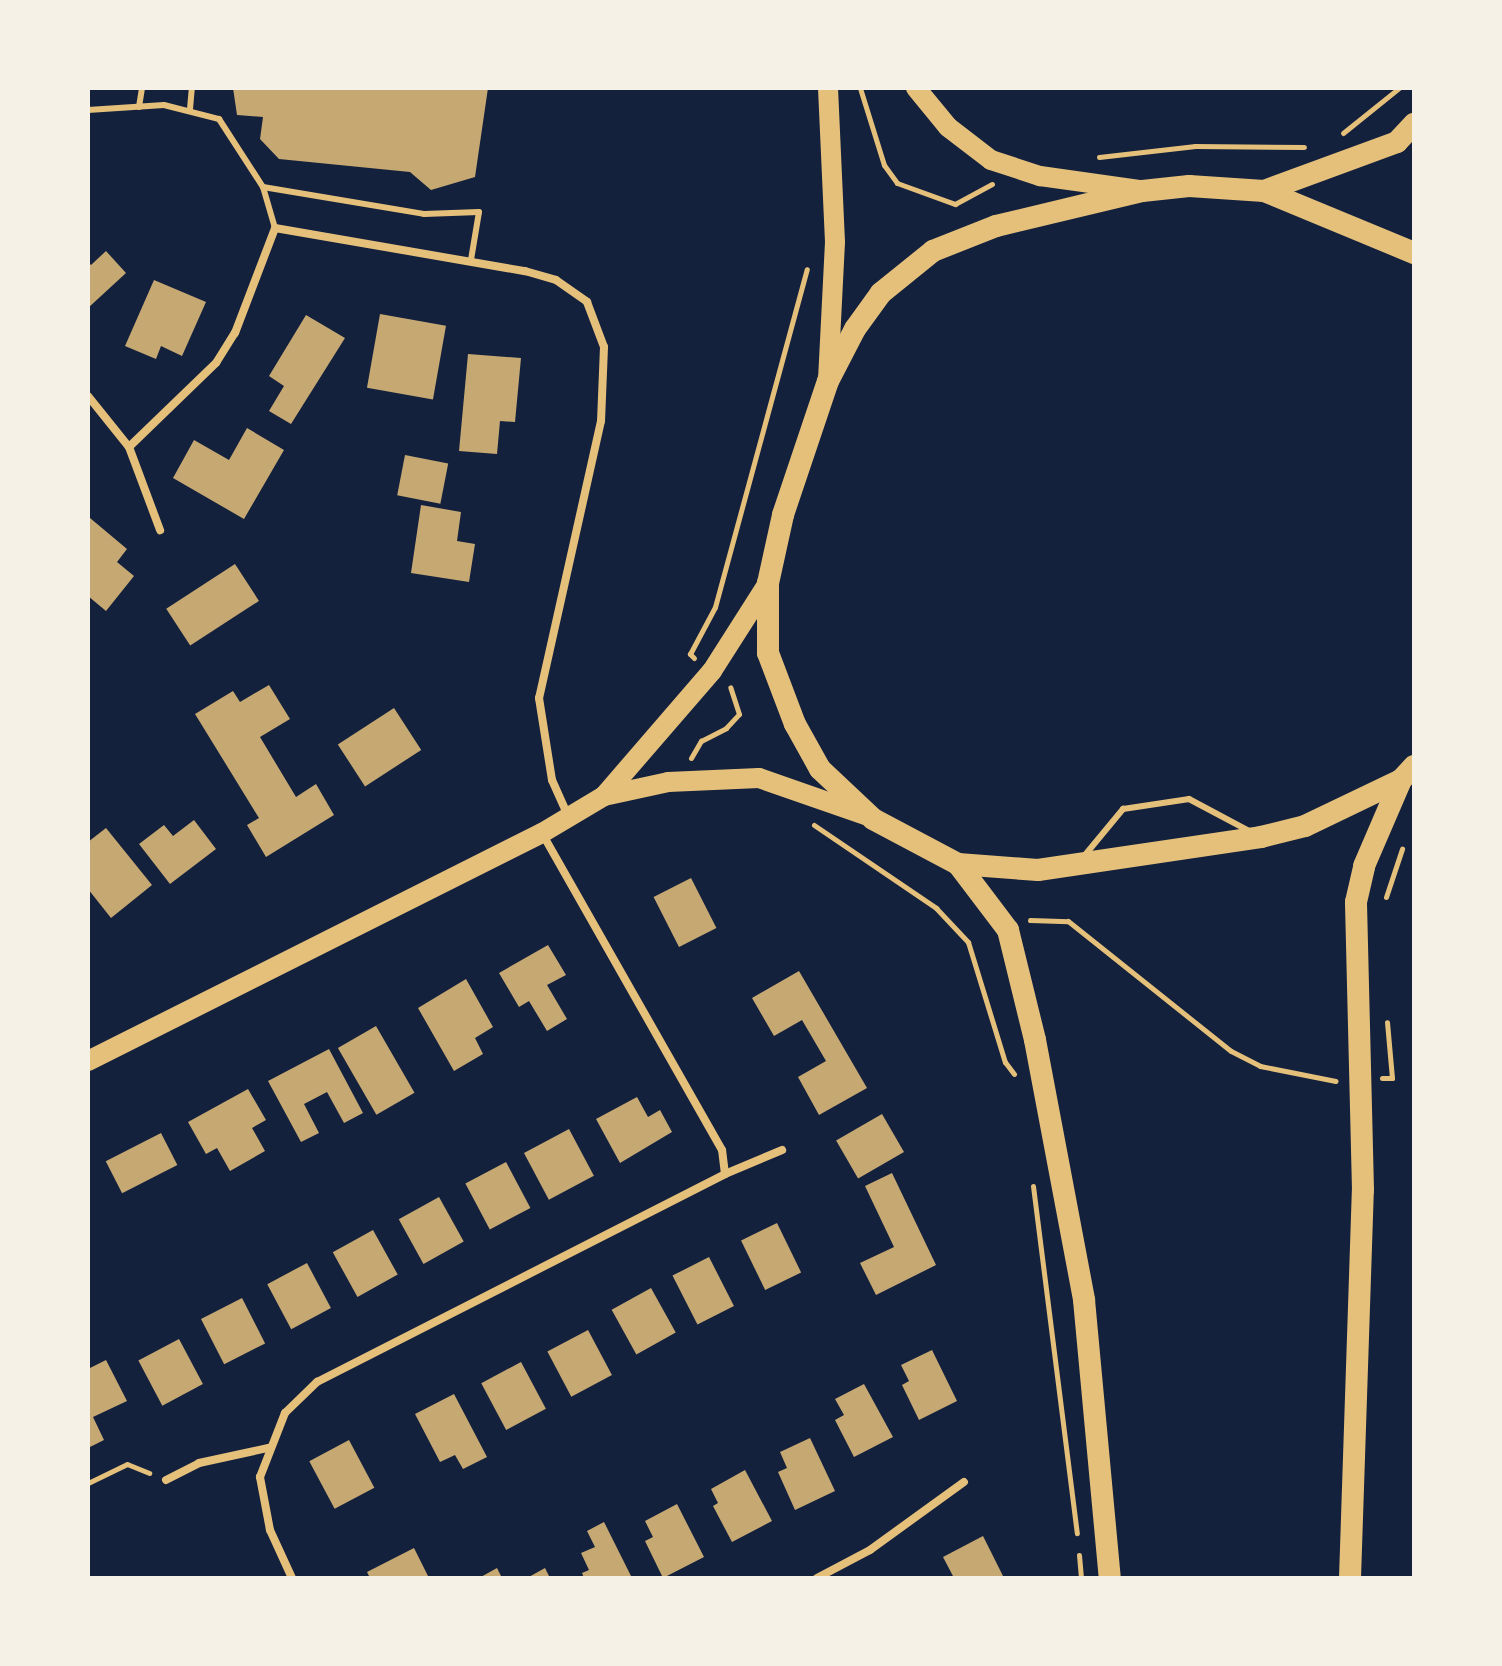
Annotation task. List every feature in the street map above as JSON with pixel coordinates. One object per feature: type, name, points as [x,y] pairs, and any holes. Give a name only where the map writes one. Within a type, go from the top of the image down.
[{"type":"highway","points":[[1264,191],[1397,142],[1414,124]]},
{"type":"highway","points":[[1408,773],[1305,826],[1261,837],[1038,870],[958,864],[873,819],[820,769],[795,724],[768,653],[768,583],[803,443],[828,381],[855,329],[881,293],[933,251],[996,226],[1142,191],[1202,186],[1264,191],[1414,253]]},
{"type":"highway","points":[[1350,1578],[1363,1190],[1356,902],[1364,866],[1408,773]]},
{"type":"highway","points":[[958,864],[1008,930],[1035,1040],[1084,1300],[1110,1578]]},
{"type":"main road","points":[[828,88],[835,242],[828,381]]},
{"type":"main road","points":[[916,88],[948,127],[991,160],[1040,176],[1142,191]]},
{"type":"main road","points":[[88,1061],[542,833],[604,796],[712,671],[768,583]]},
{"type":"main road","points":[[604,796],[668,782],[759,778],[873,819]]},
{"type":"street","points":[[129,447],[216,363],[235,333],[275,228],[471,260],[556,280],[587,302],[604,347],[601,421],[539,698],[552,780],[569,819]]},
{"type":"street","points":[[88,396],[129,447],[160,530]]},
{"type":"street","points":[[542,833],[722,1150],[725,1174]]},
{"type":"street","points":[[292,1578],[270,1530],[260,1477],[268,1448],[285,1413],[317,1382],[725,1174],[782,1150]]},
{"type":"street","points":[[166,1480],[199,1463],[268,1448]]},
{"type":"street","points":[[817,1578],[870,1550],[964,1482]]},
{"type":"lane","points":[[139,107],[142,88]]},
{"type":"lane","points":[[190,109],[192,88]]},
{"type":"lane","points":[[88,110],[139,107],[190,109],[219,119],[263,187],[275,228]]},
{"type":"lane","points":[[263,187],[424,214],[479,212],[471,260]]},
{"type":"lane","points":[[1078,863],[1123,809],[1189,799],[1261,837]]},
{"type":"path","points":[[860,88],[884,165],[897,183],[955,204],[981,192]]},
{"type":"path","points":[[1336,138],[1399,88]]},
{"type":"path","points":[[1091,158],[1195,146],[1273,150],[1321,142]]},
{"type":"path","points":[[690,654],[715,607],[807,252]]},
{"type":"path","points":[[690,753],[739,714],[734,691]]},
{"type":"path","points":[[811,823],[936,908],[968,942],[1018,1089]]},
{"type":"path","points":[[1382,909],[1404,843]]},
{"type":"path","points":[[1041,917],[1068,921],[1231,1051],[1260,1066],[1336,1081]]},
{"type":"path","points":[[1387,1015],[1392,1078]]},
{"type":"path","points":[[1032,1176],[1081,1578]]},
{"type":"path","points":[[88,1483],[127,1464],[166,1480]]},
{"type":"building","points":[[233,88],[488,88],[475,177],[431,190],[410,172],[279,159],[260,139],[263,117],[237,115]]},
{"type":"building","points":[[106,251],[126,273],[88,308],[88,262],[91,265]]},
{"type":"building","points":[[154,280],[206,302],[182,356],[161,346],[156,359],[125,346]]},
{"type":"building","points":[[380,314],[446,326],[433,399],[367,388]]},
{"type":"building","points":[[306,315],[345,338],[291,424],[269,411],[284,386],[269,376]]},
{"type":"building","points":[[468,354],[521,358],[515,422],[500,421],[497,454],[459,451]]},
{"type":"building","points":[[247,428],[284,450],[244,519],[173,478],[194,440],[229,460]]},
{"type":"building","points":[[405,455],[448,463],[440,504],[397,495]]},
{"type":"building","points":[[421,505],[461,512],[457,541],[475,544],[469,582],[411,573]]},
{"type":"building","points":[[90,518],[127,549],[117,562],[134,576],[106,611],[88,596]]},
{"type":"building","points":[[235,564],[259,601],[190,646],[166,609]]},
{"type":"building","points":[[269,685],[290,719],[260,737],[296,797],[316,784],[334,815],[266,857],[247,825],[259,818],[195,714],[233,691],[240,702]]},
{"type":"building","points":[[394,708],[421,750],[365,786],[338,744]]},
{"type":"building","points":[[194,820],[216,849],[170,884],[139,844],[164,825],[173,836]]},
{"type":"building","points":[[106,828],[152,885],[111,918],[88,889],[88,842]]},
{"type":"building","points":[[691,878],[716,928],[679,947],[654,897]]},
{"type":"building","points":[[548,945],[566,975],[547,985],[567,1019],[547,1031],[529,1001],[519,1007],[499,973]]},
{"type":"building","points":[[799,971],[867,1088],[819,1115],[798,1077],[826,1061],[802,1020],[774,1036],[752,998]]},
{"type":"building","points":[[466,979],[493,1027],[475,1038],[483,1054],[454,1071],[418,1008]]},
{"type":"building","points":[[376,1026],[414,1093],[376,1115],[338,1048]]},
{"type":"building","points":[[329,1049],[363,1113],[344,1123],[327,1092],[304,1104],[319,1133],[301,1142],[268,1081]]},
{"type":"building","points":[[248,1089],[266,1120],[252,1128],[265,1151],[230,1171],[217,1148],[206,1154],[188,1122]]},
{"type":"building","points":[[637,1097],[648,1117],[660,1110],[672,1132],[620,1163],[596,1119]]},
{"type":"building","points":[[882,1114],[904,1152],[858,1179],[836,1140]]},
{"type":"building","points":[[569,1129],[594,1176],[549,1200],[524,1153]]},
{"type":"building","points":[[161,1133],[177,1165],[122,1193],[106,1161]]},
{"type":"building","points":[[506,1162],[530,1208],[490,1230],[465,1184]]},
{"type":"building","points":[[892,1173],[936,1265],[876,1295],[860,1263],[894,1247],[865,1186]]},
{"type":"building","points":[[439,1197],[464,1242],[423,1264],[399,1219]]},
{"type":"building","points":[[777,1223],[801,1272],[765,1290],[741,1241]]},
{"type":"building","points":[[373,1230],[398,1275],[357,1297],[333,1252]]},
{"type":"building","points":[[709,1257],[734,1306],[697,1325],[672,1276]]},
{"type":"building","points":[[307,1263],[331,1308],[291,1329],[267,1284]]},
{"type":"building","points":[[651,1288],[676,1333],[636,1354],[612,1310]]},
{"type":"building","points":[[242,1298],[265,1343],[224,1364],[201,1319]]},
{"type":"building","points":[[588,1330],[612,1375],[571,1397],[547,1352]]},
{"type":"building","points":[[179,1339],[203,1384],[162,1406],[138,1361]]},
{"type":"building","points":[[932,1350],[957,1401],[919,1420],[902,1385],[909,1381],[901,1365]]},
{"type":"building","points":[[106,1360],[127,1401],[93,1417],[104,1440],[88,1448],[88,1369]]},
{"type":"building","points":[[521,1362],[546,1409],[506,1430],[481,1383]]},
{"type":"building","points":[[864,1384],[893,1437],[854,1457],[835,1420],[844,1415],[835,1399]]},
{"type":"building","points":[[454,1394],[487,1457],[463,1469],[455,1455],[440,1462],[415,1414]]},
{"type":"building","points":[[810,1438],[835,1491],[795,1510],[778,1472],[787,1468],[780,1452]]},
{"type":"building","points":[[349,1440],[374,1488],[335,1509],[309,1461]]},
{"type":"building","points":[[745,1470],[772,1521],[732,1542],[713,1506],[718,1503],[711,1489]]},
{"type":"building","points":[[677,1504],[704,1557],[663,1578],[645,1541],[653,1537],[645,1521]]},
{"type":"building","points":[[604,1522],[632,1578],[584,1578],[582,1573],[589,1570],[581,1553],[595,1547],[587,1531]]},
{"type":"building","points":[[983,1536],[1004,1578],[954,1578],[943,1557]]},
{"type":"building","points":[[414,1548],[429,1578],[370,1578],[367,1572]]},
{"type":"building","points":[[497,1568],[502,1578],[479,1578]]},
{"type":"building","points":[[545,1568],[550,1578],[527,1578]]}]
